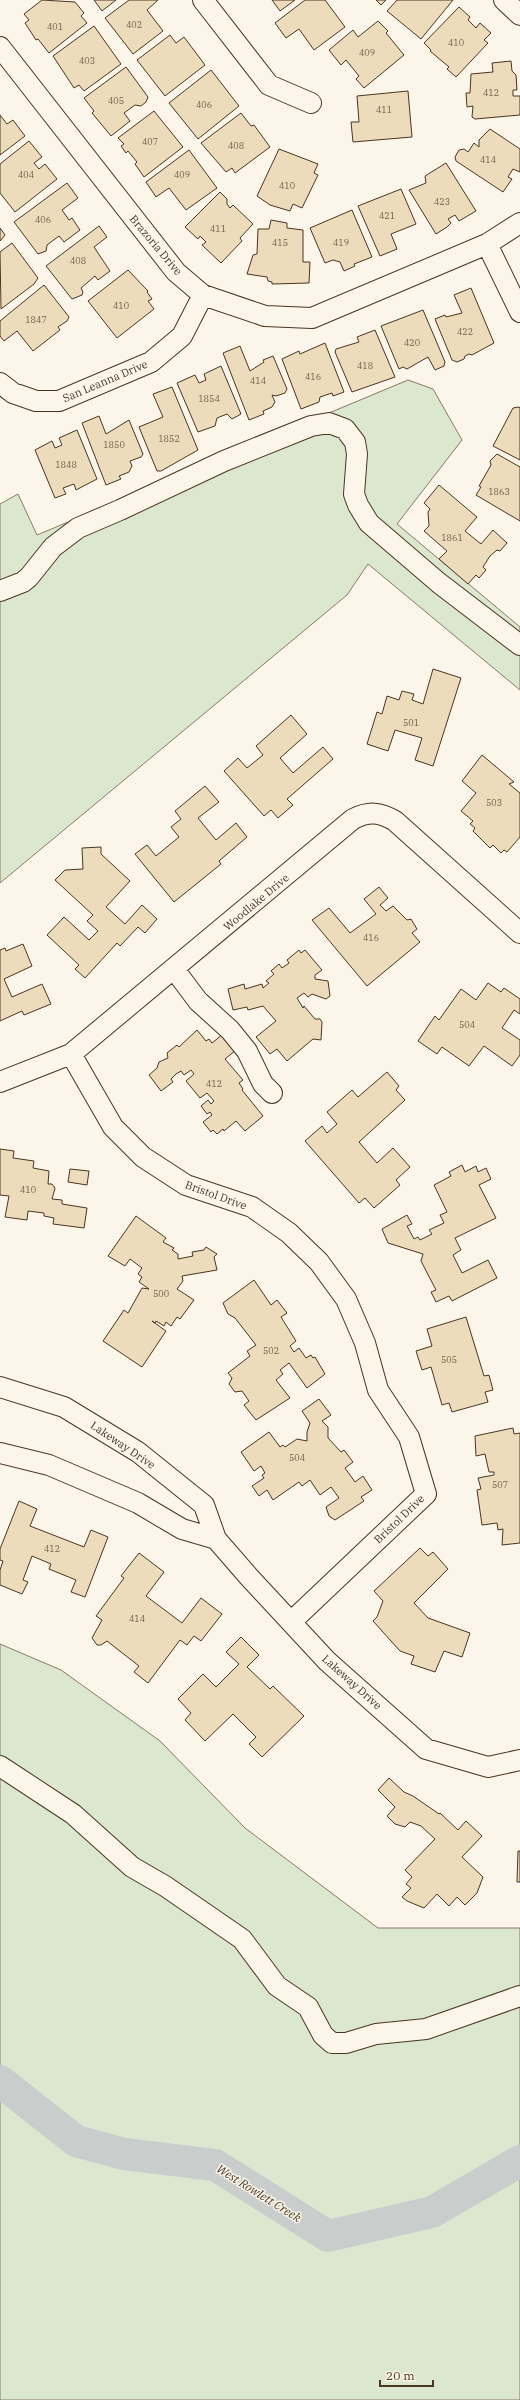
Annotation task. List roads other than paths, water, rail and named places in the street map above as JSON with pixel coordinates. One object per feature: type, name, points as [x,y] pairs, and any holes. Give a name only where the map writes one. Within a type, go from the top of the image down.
[{"type":"street","points":[[203,0],[269,85],[311,103]]},
{"type":"street","points":[[504,0],[520,15]]},
{"type":"street","name":"Brazoria Drive","points":[[0,47],[176,272],[203,295],[265,316],[312,318],[487,244],[520,223]]},
{"type":"street","points":[[487,244],[520,312]]},
{"type":"street","name":"San Leanna Drive","points":[[0,383],[13,393],[36,400],[59,401],[151,362],[182,336],[203,295]]},
{"type":"street","points":[[0,591],[23,582],[29,577],[53,547],[78,528],[224,461],[311,426],[329,423],[345,429],[356,442],[357,454],[354,494],[358,505],[369,523],[439,584],[520,645]]},
{"type":"street","name":"Woodlake Drive","points":[[0,1082],[72,1054],[354,819],[363,814],[380,814],[395,820],[511,916],[520,933]]},
{"type":"street","points":[[174,969],[198,1001],[230,1030],[247,1051],[263,1084],[272,1093]]},
{"type":"street","name":"Bristol Drive","points":[[72,1054],[113,1127],[143,1157],[186,1185],[252,1208],[289,1233],[319,1262],[346,1299],[365,1343],[378,1390],[409,1437],[426,1494],[290,1622]]},
{"type":"street","name":"Lakeway Drive","points":[[0,1387],[64,1407],[138,1452],[204,1505],[216,1539],[290,1622],[327,1660],[426,1749],[488,1766],[520,1760]]},
{"type":"street","points":[[0,1453],[49,1465],[138,1503],[182,1530],[216,1539]]},
{"type":"street","points":[[0,1766],[73,1814],[132,1867],[165,1886],[242,1939],[278,1986],[308,2007],[323,2035],[332,2042],[346,2043],[376,2034],[426,2029],[520,1996]]},
{"type":"waterway","name":"West Rowlett Creek","points":[[0,2081],[76,2141],[124,2154],[215,2165],[328,2236],[432,2212],[520,2161]]}]
